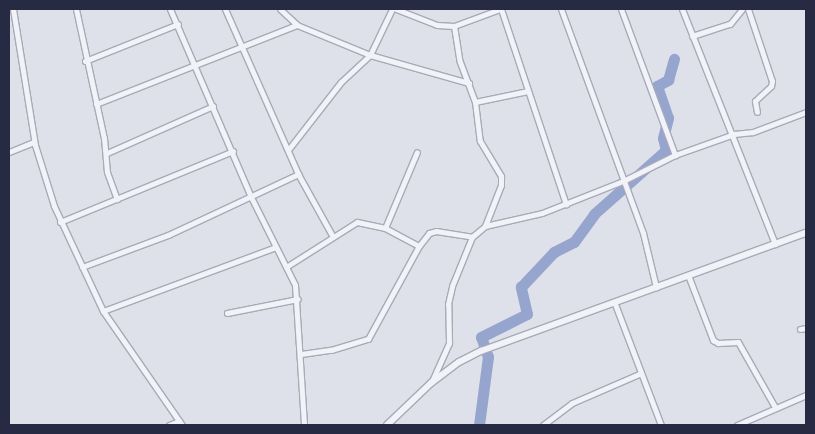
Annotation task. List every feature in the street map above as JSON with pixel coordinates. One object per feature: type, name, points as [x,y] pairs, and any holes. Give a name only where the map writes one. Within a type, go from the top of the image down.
[{"type":"street","points":[[13,9],[34,142],[60,222],[103,312],[180,423],[169,425]]},
{"type":"street","points":[[76,9],[107,153],[107,172],[117,199]]},
{"type":"street","points":[[170,9],[252,197],[286,267],[298,300],[304,425]]},
{"type":"street","points":[[225,9],[298,174],[332,235]]},
{"type":"street","points":[[280,9],[297,25],[370,55],[469,83]]},
{"type":"street","points":[[288,150],[341,82],[370,55],[392,9]]},
{"type":"street","points":[[396,9],[437,25],[454,26],[500,9],[566,204]]},
{"type":"street","points":[[561,9],[643,233],[656,287]]},
{"type":"street","points":[[621,9],[675,155]]},
{"type":"street","points":[[682,9],[734,134],[775,244]]},
{"type":"street","points":[[692,36],[730,24],[742,9]]},
{"type":"street","points":[[748,9],[772,81],[771,86],[755,101],[757,112]]},
{"type":"street","points":[[86,61],[178,24]]},
{"type":"street","points":[[96,104],[196,67],[297,25]]},
{"type":"street","points":[[454,26],[460,62],[476,102],[480,140],[501,176],[501,185],[485,226]]},
{"type":"street","points":[[476,102],[528,91]]},
{"type":"street","points":[[107,153],[213,106]]},
{"type":"street","points":[[431,383],[449,343],[448,304],[452,286],[472,237],[485,226],[542,213],[623,181],[675,155],[734,134],[753,132],[806,112]]},
{"type":"street","points":[[9,152],[34,142]]},
{"type":"street","points":[[60,222],[233,151]]},
{"type":"street","points":[[385,228],[417,152]]},
{"type":"street","points":[[82,267],[168,235],[298,174]]},
{"type":"street","points":[[286,267],[332,235],[357,222],[385,228],[419,246]]},
{"type":"street","points":[[301,354],[331,350],[368,339],[419,246],[429,233],[436,231],[472,237]]},
{"type":"street","points":[[387,425],[431,383],[459,362],[481,351],[615,304],[688,275],[806,233]]},
{"type":"street","points":[[103,312],[276,247]]},
{"type":"street","points":[[688,275],[713,340],[718,344],[738,342],[774,407]]},
{"type":"street","points":[[227,313],[298,300]]},
{"type":"street","points":[[615,304],[640,374],[661,425]]},
{"type":"street","points":[[544,425],[572,403],[640,374]]},
{"type":"street","points":[[737,425],[774,407],[806,395]]},
{"type":"waterway","points":[[479,425],[488,357],[481,337],[527,314],[521,287],[554,252],[574,242],[594,214],[666,150],[663,138],[668,118],[657,86],[668,80],[674,59]]}]
